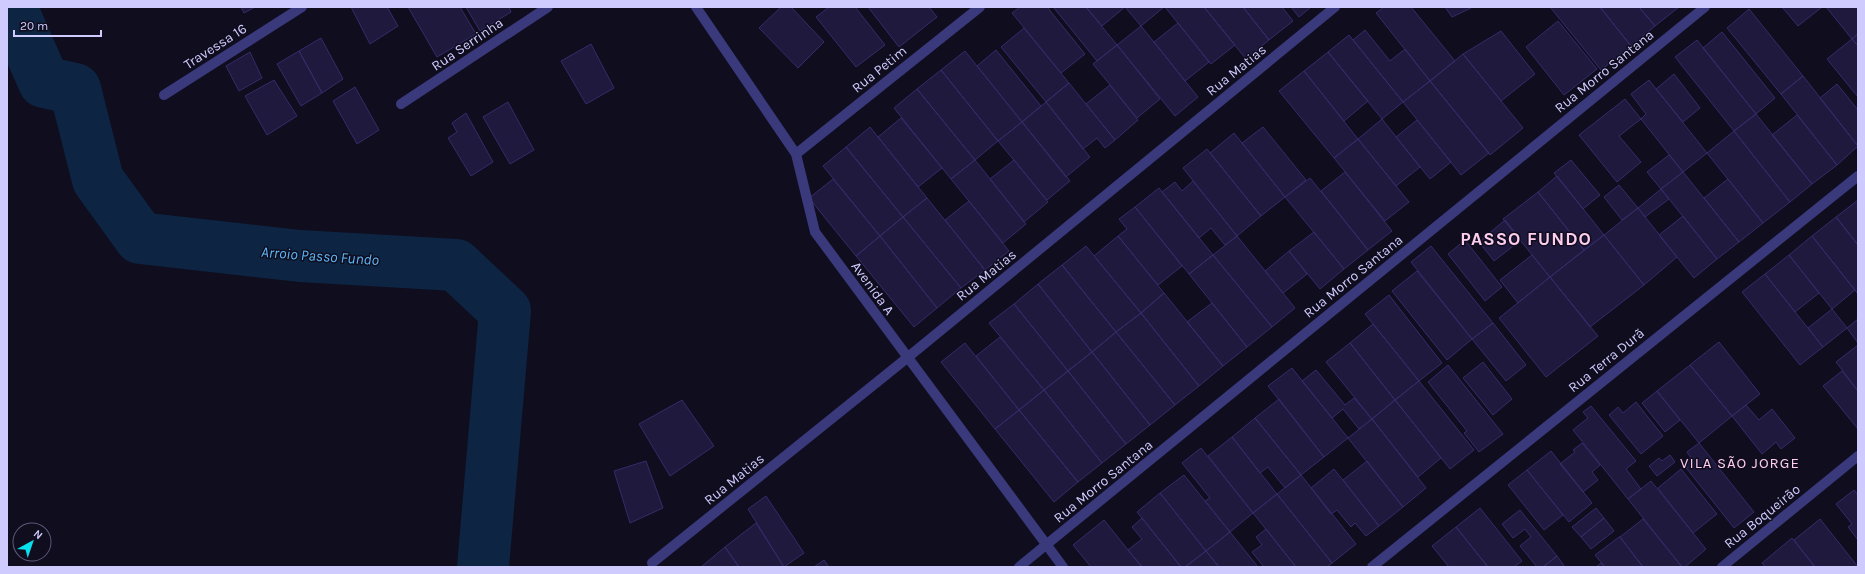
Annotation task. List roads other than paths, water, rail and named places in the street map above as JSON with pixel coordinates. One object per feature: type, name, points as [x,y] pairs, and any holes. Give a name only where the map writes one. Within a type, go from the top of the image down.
[{"type":"street","name":"Travessa 16","points":[[164,95],[302,7]]},
{"type":"street","name":"Rua Serrinha","points":[[401,104],[548,7]]},
{"type":"street","name":"Avenida A","points":[[696,7],[796,154],[816,232],[907,358],[1063,567]]},
{"type":"street","name":"Rua Petim","points":[[796,154],[980,7]]},
{"type":"street","name":"Rua Matias","points":[[652,563],[907,358],[1335,7]]},
{"type":"street","name":"Rua Morro Santana","points":[[1019,567],[1705,7]]},
{"type":"street","name":"Rua Terra Durã","points":[[1372,567],[1858,176]]},
{"type":"street","name":"Rua Boqueirão","points":[[1722,567],[1858,456]]},
{"type":"waterway","name":"Arroio Passo Fundo","points":[[11,7],[44,82],[75,89],[98,180],[140,238],[300,256],[456,265],[505,311],[483,567]]},
{"type":"district","name":"PASSO FUNDO","points":[[1526,239]]},
{"type":"district","name":"VILA SÃO JORGE","points":[[1740,463]]}]
